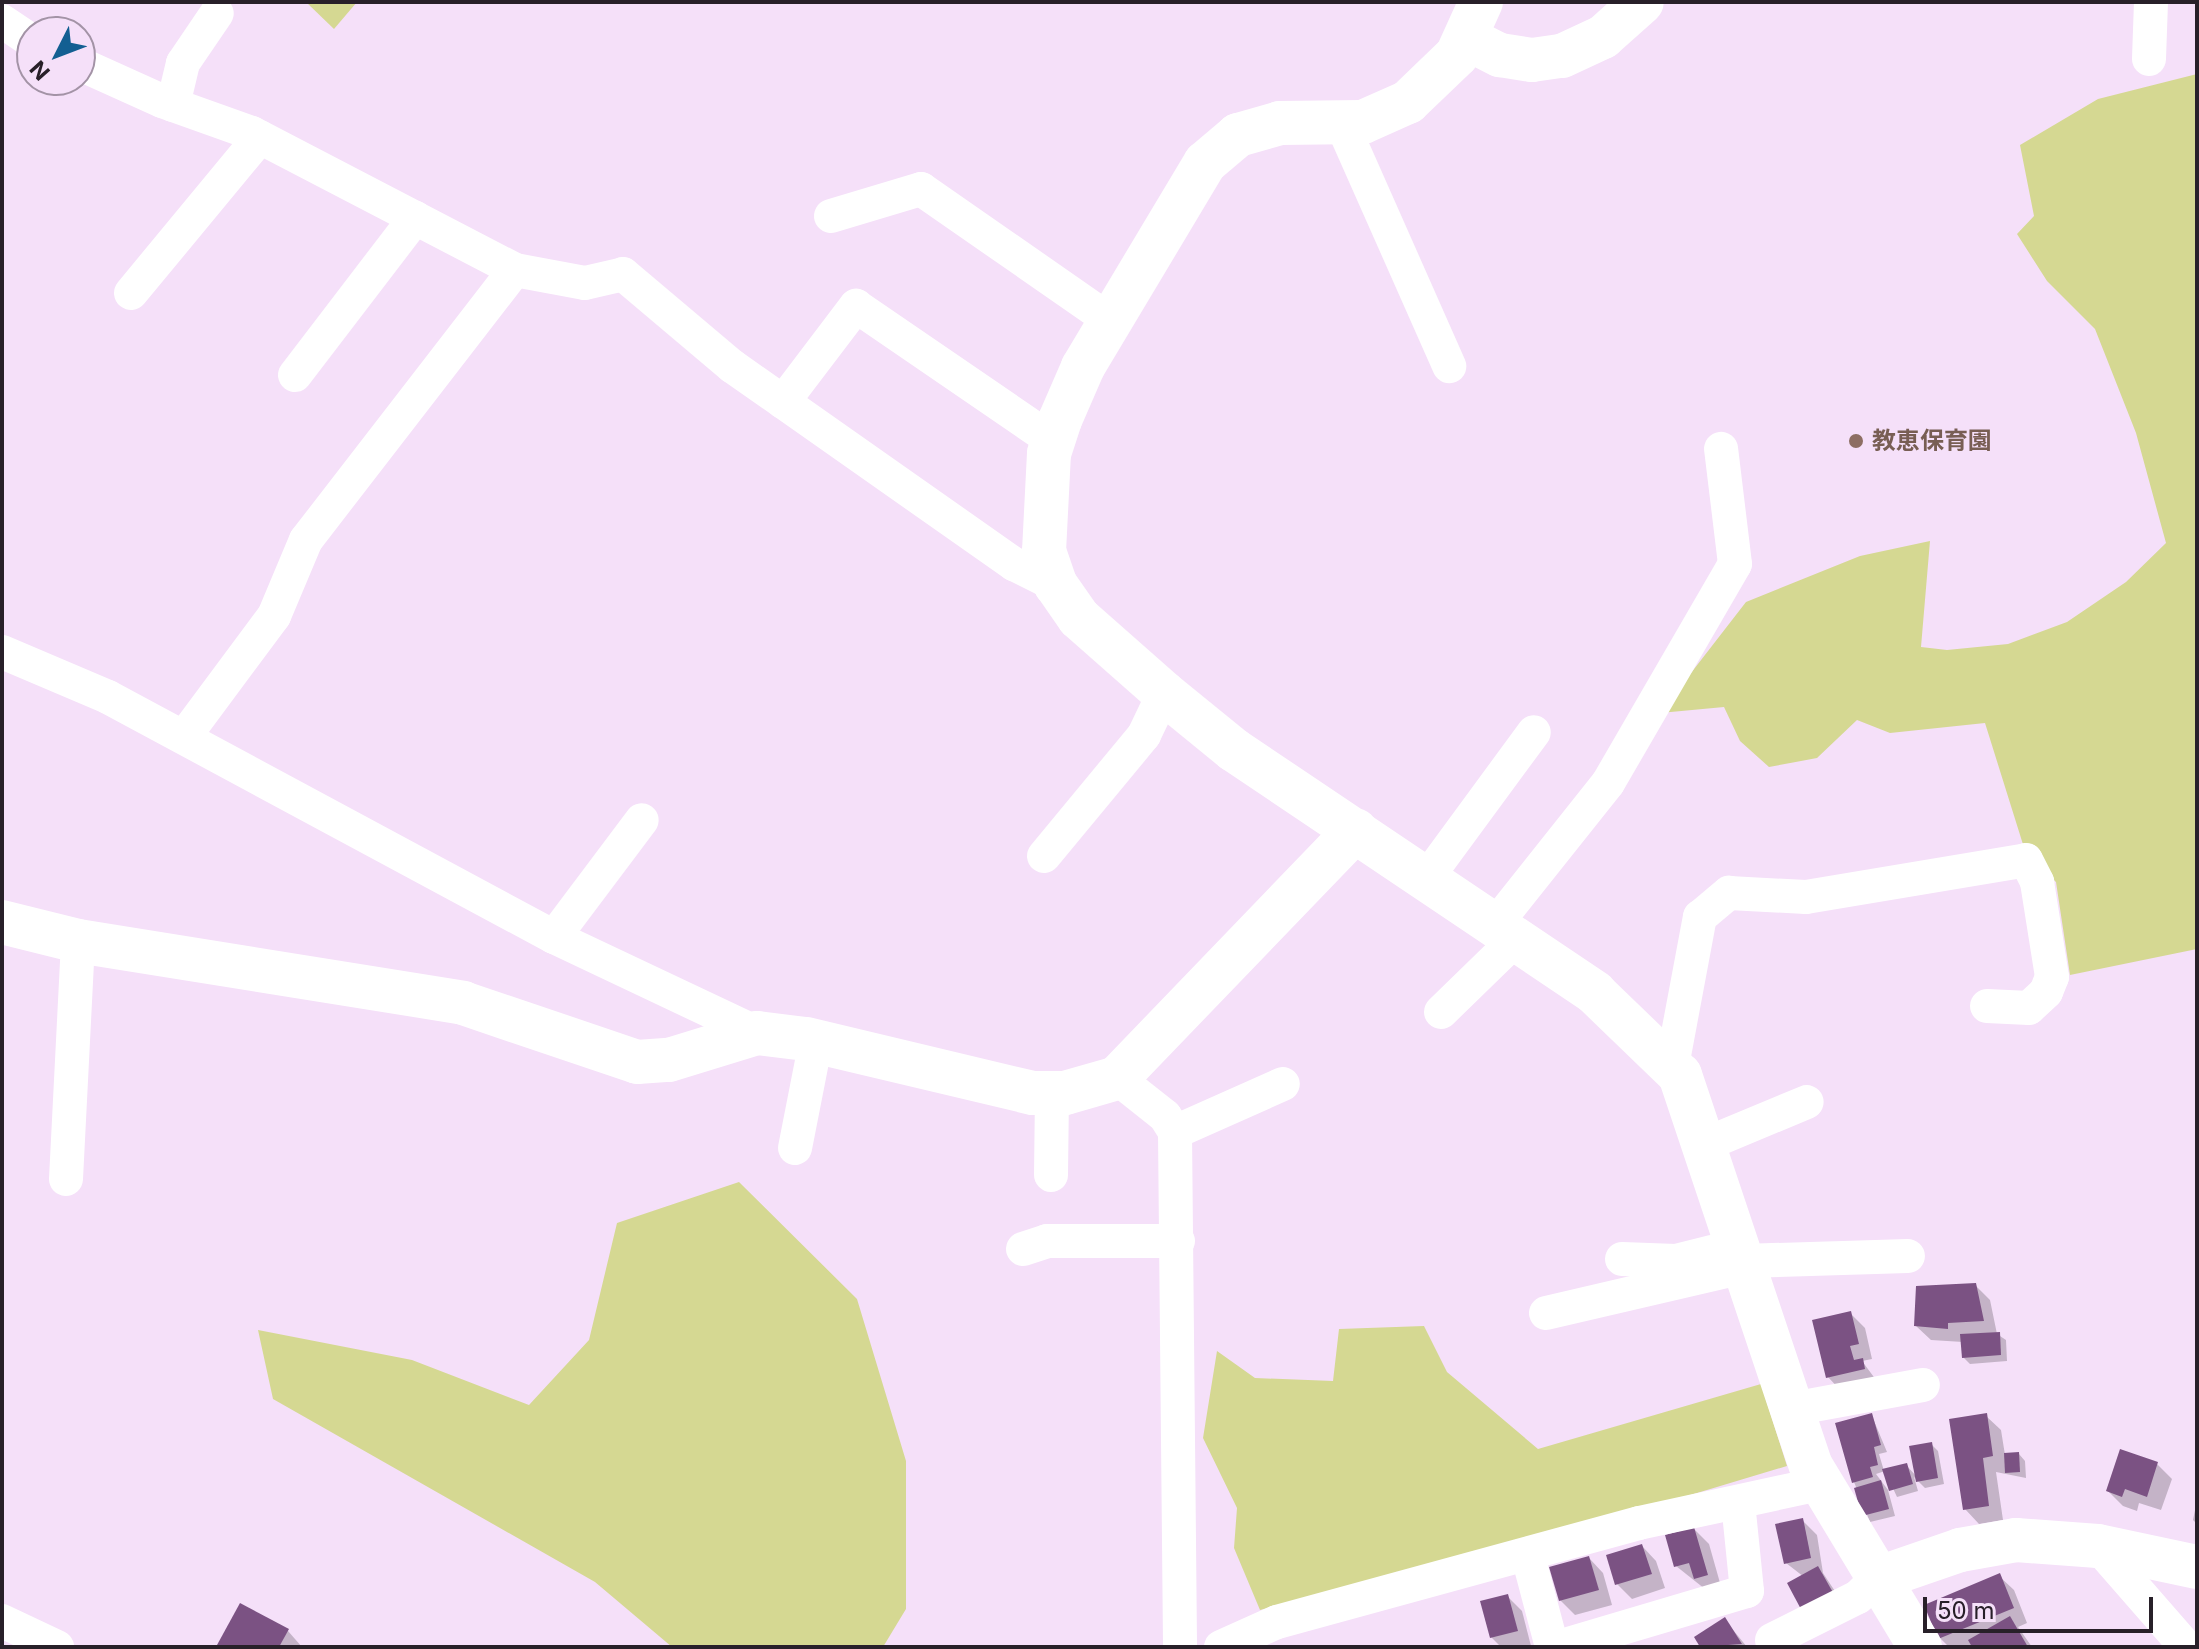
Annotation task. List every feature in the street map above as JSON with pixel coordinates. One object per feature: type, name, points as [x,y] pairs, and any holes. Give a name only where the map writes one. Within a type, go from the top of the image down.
[{"type":"street","points":[[1642,2],[1603,37],[1562,56],[1532,60],[1500,55],[1474,20],[1408,102],[1363,122],[1280,123],[1238,135],[1216,154],[1185,191],[1083,367],[1053,441],[1044,551],[1056,585],[1079,618],[1164,693],[1234,750],[1595,993],[1672,1066],[1706,1144],[1741,1258],[1820,1484],[1920,1647]]},
{"type":"street","points":[[2149,59],[2151,2]]},
{"type":"street","points":[[173,105],[183,63],[217,13]]},
{"type":"street","points":[[96,71],[173,105],[260,137],[515,270],[585,283],[623,274],[783,402],[1014,564],[1056,585]]},
{"type":"street","points":[[1342,124],[1449,366]]},
{"type":"street","points":[[131,293],[260,137]]},
{"type":"street","points":[[831,216],[921,189],[1111,321]]},
{"type":"street","points":[[295,375],[415,218]]},
{"type":"street","points":[[184,737],[274,616],[306,540],[515,270]]},
{"type":"street","points":[[783,402],[856,306],[1053,441]]},
{"type":"street","points":[[1441,1012],[1505,932],[1608,783],[1735,564],[1721,449]]},
{"type":"street","points":[[2,652],[108,697],[554,937],[757,1033],[816,1041],[1052,1093],[1103,1086],[1117,1078],[1356,830]]},
{"type":"street","points":[[1044,856],[1144,735],[1164,693]]},
{"type":"street","points":[[1426,879],[1534,732]]},
{"type":"street","points":[[554,937],[642,820]]},
{"type":"street","points":[[1672,1066],[1700,917],[1729,893],[1806,897],[2026,860],[2037,882],[2052,977],[2046,992],[2029,1008],[1987,1006]]},
{"type":"street","points":[[2,922],[78,941],[463,1003],[637,1062],[669,1060],[757,1033]]},
{"type":"street","points":[[66,1179],[78,941]]},
{"type":"street","points":[[795,1148],[802,1093],[816,1041]]},
{"type":"street","points":[[1117,1078],[1165,1116],[1175,1132],[1180,1647]]},
{"type":"street","points":[[1175,1132],[1283,1084]]},
{"type":"street","points":[[1051,1175],[1052,1093]]},
{"type":"street","points":[[1706,1144],[1807,1102]]},
{"type":"street","points":[[1023,1249],[1047,1241],[1178,1241]]},
{"type":"street","points":[[1622,1259],[1676,1261],[1908,1256]]},
{"type":"street","points":[[1546,1313],[1741,1258]]},
{"type":"street","points":[[1792,1409],[1923,1385]]},
{"type":"street","points":[[1221,1647],[1277,1622],[1528,1556],[1639,1523],[1820,1484]]},
{"type":"street","points":[[1528,1556],[1555,1647],[1747,1591],[1738,1502]]},
{"type":"street","points":[[1772,1640],[1858,1597],[1876,1579],[1960,1550],[2016,1540],[2098,1546],[2197,1567]]},
{"type":"street","points":[[2098,1546],[2186,1647]]},
{"type":"street","points":[[2,1621],[57,1647]]},
{"type":"green space","points":[[306,2],[357,2],[334,29]]},
{"type":"green space","points":[[2197,74],[2197,949],[2070,975],[2056,882],[2026,854],[1985,723],[1890,733],[1857,720],[1817,758],[1769,767],[1740,741],[1724,707],[1660,713],[1746,602],[1860,556],[1930,541],[1921,647],[1947,650],[2008,644],[2067,622],[2126,582],[2166,543],[2136,433],[2095,329],[2047,281],[2017,234],[2034,216],[2020,145],[2098,99]]},
{"type":"green space","points":[[739,1182],[857,1299],[906,1461],[906,1609],[883,1647],[672,1647],[595,1582],[273,1399],[258,1330],[412,1360],[529,1405],[589,1340],[617,1223]]},
{"type":"green space","points":[[1424,1326],[1447,1372],[1538,1449],[1761,1384],[1787,1466],[1501,1552],[1260,1610],[1234,1548],[1237,1508],[1203,1438],[1217,1351],[1255,1378],[1333,1381],[1339,1329]]},
{"type":"building","points":[[1976,1283],[1984,1321],[1948,1323],[1948,1329],[1914,1326],[1916,1286]]},
{"type":"building","points":[[1851,1311],[1859,1344],[1850,1346],[1854,1360],[1863,1358],[1865,1369],[1826,1378],[1812,1320]]},
{"type":"building","points":[[2000,1332],[2001,1355],[1962,1358],[1960,1334]]},
{"type":"building","points":[[1872,1413],[1881,1445],[1874,1447],[1878,1465],[1870,1467],[1873,1477],[1852,1483],[1835,1423]]},
{"type":"building","points":[[1987,1413],[1993,1456],[1983,1458],[1989,1506],[1963,1510],[1949,1419]]},
{"type":"building","points":[[1932,1442],[1938,1478],[1916,1482],[1909,1446]]},
{"type":"building","points":[[2120,1449],[2158,1462],[2147,1497],[2125,1489],[2122,1497],[2106,1491]]},
{"type":"building","points":[[2019,1452],[2020,1472],[2005,1473],[2004,1453]]},
{"type":"building","points":[[1907,1463],[1913,1484],[1889,1491],[1882,1469]]},
{"type":"building","points":[[1881,1480],[1889,1509],[1862,1516],[1854,1488]]},
{"type":"building","points":[[1803,1518],[1811,1558],[1784,1564],[1775,1524]]},
{"type":"building","points":[[1694,1527],[1708,1575],[1694,1579],[1689,1563],[1674,1567],[1665,1535]]},
{"type":"building","points":[[1642,1544],[1652,1574],[1615,1585],[1606,1555]]},
{"type":"building","points":[[1589,1556],[1599,1590],[1559,1601],[1549,1567]]},
{"type":"building","points":[[1818,1566],[1835,1596],[1803,1613],[1787,1583]]},
{"type":"building","points":[[2000,1573],[2014,1608],[1938,1639],[1924,1605]]},
{"type":"building","points":[[1508,1594],[1518,1631],[1490,1638],[1480,1601]]},
{"type":"building","points":[[240,1603],[289,1629],[279,1647],[217,1645]]},
{"type":"building","points":[[2010,1616],[2028,1647],[1972,1647],[1968,1640]]},
{"type":"building","points":[[1725,1617],[1742,1644],[1700,1647],[1694,1637]]},
{"type":"place","name":"教恵保育園","points":[[1856,441]]}]
